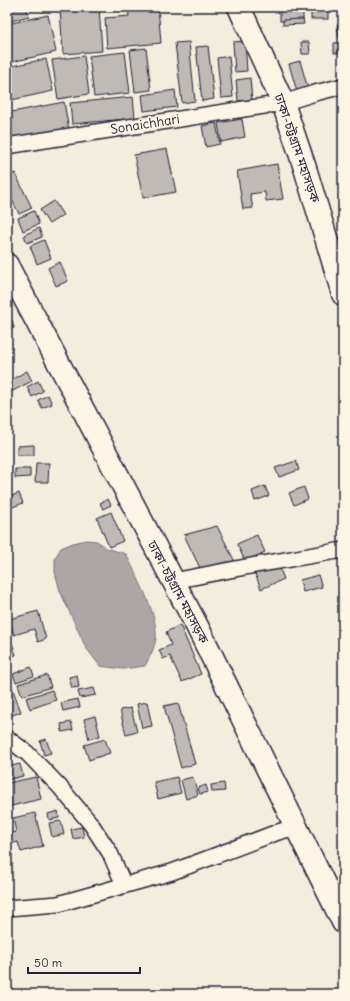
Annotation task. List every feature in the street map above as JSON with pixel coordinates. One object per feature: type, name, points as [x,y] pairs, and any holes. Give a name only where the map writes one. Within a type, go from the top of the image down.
[{"type":"highway","name":"ঢাকা-চট্টগ্রাম মহাসড়ক","points":[[239,7],[283,103],[310,184],[343,294]]},
{"type":"highway","name":"ঢাকা-চট্টগ্রাম মহাসড়ক","points":[[7,265],[197,626],[343,922]]},
{"type":"street","name":"Sonaichhari","points":[[7,147],[283,103],[343,86]]},
{"type":"street","points":[[173,581],[343,550]]},
{"type":"street","points":[[7,738],[27,753],[59,786],[91,824],[110,853],[124,885]]},
{"type":"street","points":[[7,908],[58,904],[172,872],[278,832],[296,827]]},
{"type":"shaded area","points":[[86,540],[97,541],[106,548],[126,554],[140,583],[154,617],[156,628],[155,645],[145,666],[123,669],[100,666],[86,648],[60,591],[55,572],[55,558],[61,548]]},
{"type":"building","points":[[7,7],[26,7],[29,16],[11,21]]},
{"type":"building","points":[[99,7],[102,51],[63,54],[60,9]]},
{"type":"building","points":[[128,7],[158,7],[161,43],[107,48],[105,18],[129,16]]},
{"type":"building","points":[[280,7],[303,7],[303,21],[280,21]]},
{"type":"building","points":[[311,9],[328,9],[328,19],[311,19]]},
{"type":"building","points":[[48,15],[56,52],[7,63],[7,24]]},
{"type":"building","points":[[303,19],[304,24],[283,25],[283,20]]},
{"type":"building","points":[[342,24],[343,37],[339,38],[337,25]]},
{"type":"building","points":[[245,41],[247,71],[235,72],[233,42]]},
{"type":"building","points":[[189,42],[195,101],[182,103],[175,43]]},
{"type":"building","points":[[301,42],[309,42],[310,54],[302,54]]},
{"type":"building","points":[[343,42],[343,53],[334,53],[334,43]]},
{"type":"building","points":[[208,46],[214,99],[202,101],[196,47]]},
{"type":"building","points":[[146,48],[151,90],[135,92],[130,50]]},
{"type":"building","points":[[125,52],[130,93],[94,97],[89,56]]},
{"type":"building","points":[[84,56],[89,94],[58,99],[52,60]]},
{"type":"building","points":[[229,56],[233,97],[221,98],[217,58]]},
{"type":"building","points":[[46,59],[53,91],[7,101],[7,67]]},
{"type":"building","points":[[300,61],[308,89],[297,92],[289,64]]},
{"type":"building","points":[[250,78],[252,100],[238,101],[236,80]]},
{"type":"building","points":[[175,90],[177,107],[144,111],[142,95]]},
{"type":"building","points":[[133,97],[135,118],[72,124],[70,103]]},
{"type":"building","points":[[64,102],[69,130],[7,141],[7,113]]},
{"type":"building","points":[[242,119],[245,137],[221,142],[218,123]]},
{"type":"building","points":[[216,123],[220,144],[206,147],[202,126]]},
{"type":"building","points":[[167,149],[176,192],[143,198],[134,155]]},
{"type":"building","points":[[277,164],[283,199],[266,201],[265,192],[250,194],[253,208],[243,209],[237,171]]},
{"type":"building","points":[[15,173],[32,208],[19,214],[7,190],[7,177]]},
{"type":"building","points":[[54,201],[63,215],[49,224],[40,210]]},
{"type":"building","points":[[34,211],[39,224],[23,231],[18,218]]},
{"type":"building","points":[[39,228],[42,237],[27,243],[24,235]]},
{"type":"building","points":[[44,240],[51,258],[37,264],[30,246]]},
{"type":"building","points":[[60,262],[68,281],[56,286],[48,268]]},
{"type":"building","points":[[12,320],[14,328],[7,330],[7,321]]},
{"type":"building","points":[[27,371],[32,381],[7,394],[7,382]]},
{"type":"building","points":[[38,381],[43,391],[32,397],[27,387]]},
{"type":"building","points":[[48,395],[52,404],[42,408],[38,400]]},
{"type":"building","points":[[34,445],[34,455],[17,455],[17,446]]},
{"type":"building","points":[[296,461],[299,470],[279,477],[275,468]]},
{"type":"building","points":[[36,463],[49,463],[48,482],[35,482]]},
{"type":"building","points":[[15,469],[30,469],[30,477],[15,478]]},
{"type":"building","points":[[265,486],[269,496],[255,501],[252,491]]},
{"type":"building","points":[[304,487],[308,499],[294,505],[289,493]]},
{"type":"building","points":[[19,493],[23,503],[10,508],[7,498]]},
{"type":"building","points":[[108,499],[111,505],[103,509],[100,503]]},
{"type":"building","points":[[111,512],[123,541],[109,547],[97,518]]},
{"type":"building","points":[[217,526],[235,562],[203,574],[184,535]]},
{"type":"building","points":[[257,535],[265,552],[245,561],[237,544]]},
{"type":"building","points":[[277,562],[284,579],[261,589],[254,571]]},
{"type":"building","points":[[318,575],[322,587],[303,592],[300,580]]},
{"type":"building","points":[[38,611],[46,639],[38,642],[34,629],[14,635],[10,619]]},
{"type":"building","points":[[180,625],[201,674],[182,682],[170,656],[163,659],[159,650],[171,645],[166,632]]},
{"type":"building","points":[[12,643],[16,655],[7,658],[7,645]]},
{"type":"building","points":[[31,667],[34,676],[16,682],[13,674]]},
{"type":"building","points":[[7,673],[21,712],[7,717]]},
{"type":"building","points":[[47,675],[51,687],[22,696],[18,684]]},
{"type":"building","points":[[77,675],[79,687],[72,688],[69,677]]},
{"type":"building","points":[[94,688],[96,695],[80,698],[78,691]]},
{"type":"building","points":[[52,690],[56,700],[30,709],[26,698]]},
{"type":"building","points":[[78,699],[80,707],[63,711],[61,703]]},
{"type":"building","points":[[147,702],[152,726],[142,728],[137,704]]},
{"type":"building","points":[[178,703],[195,764],[181,768],[164,706]]},
{"type":"building","points":[[131,708],[137,732],[126,735],[120,710]]},
{"type":"building","points":[[95,716],[100,736],[89,739],[84,719]]},
{"type":"building","points":[[71,722],[73,730],[62,732],[61,724]]},
{"type":"building","points":[[46,739],[51,753],[44,755],[40,741]]},
{"type":"building","points":[[105,739],[110,753],[89,760],[84,745]]},
{"type":"building","points":[[20,764],[23,776],[7,780],[7,767]]},
{"type":"building","points":[[36,777],[41,799],[7,807],[7,783]]},
{"type":"building","points":[[177,777],[181,793],[158,799],[154,782]]},
{"type":"building","points":[[193,777],[198,795],[186,799],[181,780]]},
{"type":"building","points":[[224,783],[225,791],[212,792],[211,785]]},
{"type":"building","points":[[206,785],[208,792],[200,794],[198,788]]},
{"type":"building","points":[[58,811],[59,818],[49,820],[48,814]]},
{"type":"building","points":[[35,813],[43,846],[21,852],[18,842],[10,844],[8,834],[16,832],[13,818]]},
{"type":"building","points":[[61,821],[64,834],[52,837],[49,823]]},
{"type":"building","points":[[82,827],[84,837],[73,839],[71,829]]}]
